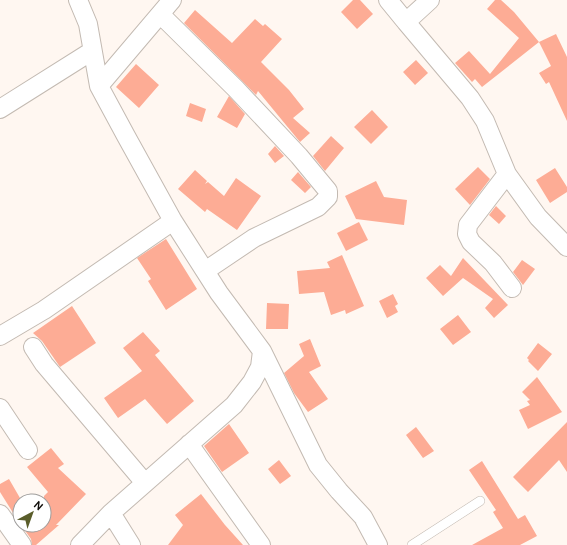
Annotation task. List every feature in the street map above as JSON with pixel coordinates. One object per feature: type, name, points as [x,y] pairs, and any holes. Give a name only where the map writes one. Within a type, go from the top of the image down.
[{"type":"street","points":[[78,0],[88,24],[99,86],[173,221],[205,271],[262,351],[318,465],[363,517],[378,545]]},
{"type":"street","points":[[99,86],[161,15],[172,0]]},
{"type":"street","points":[[388,0],[470,98],[485,121],[507,174],[538,217],[567,247]]},
{"type":"street","points":[[406,22],[430,0]]},
{"type":"street","points":[[161,15],[236,89],[299,156],[328,191],[328,198],[318,207],[254,238],[205,271]]},
{"type":"street","points":[[0,109],[92,51]]},
{"type":"street","points":[[507,174],[468,225],[467,234],[471,242],[493,263],[512,288]]},
{"type":"street","points":[[2,329],[44,310],[173,221]]},
{"type":"street","points":[[34,347],[44,364],[145,482]]},
{"type":"street","points":[[80,545],[111,513],[145,482],[234,405],[252,382],[260,368],[262,351]]},
{"type":"street","points":[[0,408],[28,450]]},
{"type":"street","points":[[189,444],[261,545]]},
{"type":"street","points":[[111,513],[131,545]]},
{"type":"street","points":[[0,514],[22,545]]},
{"type":"lane","points":[[412,545],[480,501]]},
{"type":"building","points":[[353,0],[360,0],[373,14],[357,29],[341,12]]},
{"type":"building","points":[[495,0],[501,0],[514,12],[539,42],[482,87],[475,79],[472,82],[455,63],[469,51],[490,74],[519,38],[487,9]]},
{"type":"building","points":[[195,10],[232,43],[255,19],[263,26],[265,24],[282,39],[261,62],[289,90],[304,109],[293,118],[310,133],[300,142],[258,91],[256,95],[184,23]]},
{"type":"building","points":[[556,34],[567,57],[567,121],[549,82],[546,84],[539,73],[551,66],[539,42]]},
{"type":"building","points":[[416,60],[428,73],[415,85],[403,72]]},
{"type":"building","points":[[136,64],[159,85],[139,108],[116,87]]},
{"type":"building","points":[[229,96],[245,114],[237,128],[217,117]]},
{"type":"building","points":[[190,103],[206,109],[202,122],[186,116]]},
{"type":"building","points":[[372,110],[388,127],[371,144],[354,127]]},
{"type":"building","points":[[331,136],[344,148],[325,171],[313,156]]},
{"type":"building","points":[[275,146],[284,156],[275,163],[268,154]]},
{"type":"building","points":[[478,167],[490,179],[470,205],[455,189]]},
{"type":"building","points":[[555,168],[567,187],[567,192],[550,203],[536,180]]},
{"type":"building","points":[[195,170],[207,181],[205,184],[208,182],[224,196],[236,178],[261,196],[237,230],[207,209],[205,212],[178,189]]},
{"type":"building","points":[[298,172],[311,187],[305,193],[291,180]]},
{"type":"building","points":[[376,181],[384,197],[407,200],[404,225],[356,219],[345,196]]},
{"type":"building","points":[[496,206],[506,216],[499,224],[489,215]]},
{"type":"building","points":[[359,222],[368,240],[346,251],[337,233]]},
{"type":"building","points":[[166,239],[197,289],[166,310],[148,281],[151,279],[137,258]]},
{"type":"building","points":[[342,255],[364,306],[346,314],[345,310],[331,315],[324,292],[299,294],[297,271],[330,268],[327,262]]},
{"type":"building","points":[[463,258],[508,305],[494,318],[485,308],[493,299],[463,278],[443,296],[426,278],[440,265],[451,276]]},
{"type":"building","points":[[522,260],[535,269],[523,285],[513,272]]},
{"type":"building","points":[[393,294],[398,304],[395,306],[398,312],[387,318],[379,301]]},
{"type":"building","points":[[267,303],[289,304],[288,329],[266,329]]},
{"type":"building","points":[[72,306],[96,343],[60,367],[42,341],[33,333]]},
{"type":"building","points":[[458,315],[471,332],[453,345],[440,329]]},
{"type":"building","points":[[143,332],[160,351],[155,355],[194,401],[167,424],[145,399],[118,418],[104,398],[142,371],[123,348]]},
{"type":"building","points":[[310,339],[321,366],[309,372],[328,399],[308,412],[294,393],[284,373],[304,356],[299,344]]},
{"type":"building","points":[[538,343],[552,354],[538,371],[527,358]]},
{"type":"building","points":[[537,377],[562,412],[528,429],[519,410],[530,405],[527,401],[530,400],[522,392]]},
{"type":"building","points":[[567,422],[567,472],[559,460],[528,492],[513,477]]},
{"type":"building","points":[[229,424],[249,453],[222,472],[204,446]]},
{"type":"building","points":[[416,427],[434,451],[423,458],[406,435]]},
{"type":"building","points":[[51,448],[64,464],[58,468],[86,494],[52,531],[52,493],[47,493],[48,492],[27,467]]},
{"type":"building","points":[[279,460],[291,476],[280,484],[268,469]]},
{"type":"building","points":[[482,461],[518,519],[525,515],[537,536],[520,545],[472,545],[503,528],[493,512],[496,510],[469,470]]},
{"type":"building","points":[[9,479],[17,493],[12,493],[12,511],[0,492],[0,484]]},
{"type":"building","points":[[201,494],[243,545],[168,545],[183,525],[175,515]]},
{"type":"building","points":[[27,533],[50,533],[36,545],[32,545],[31,539]]}]
